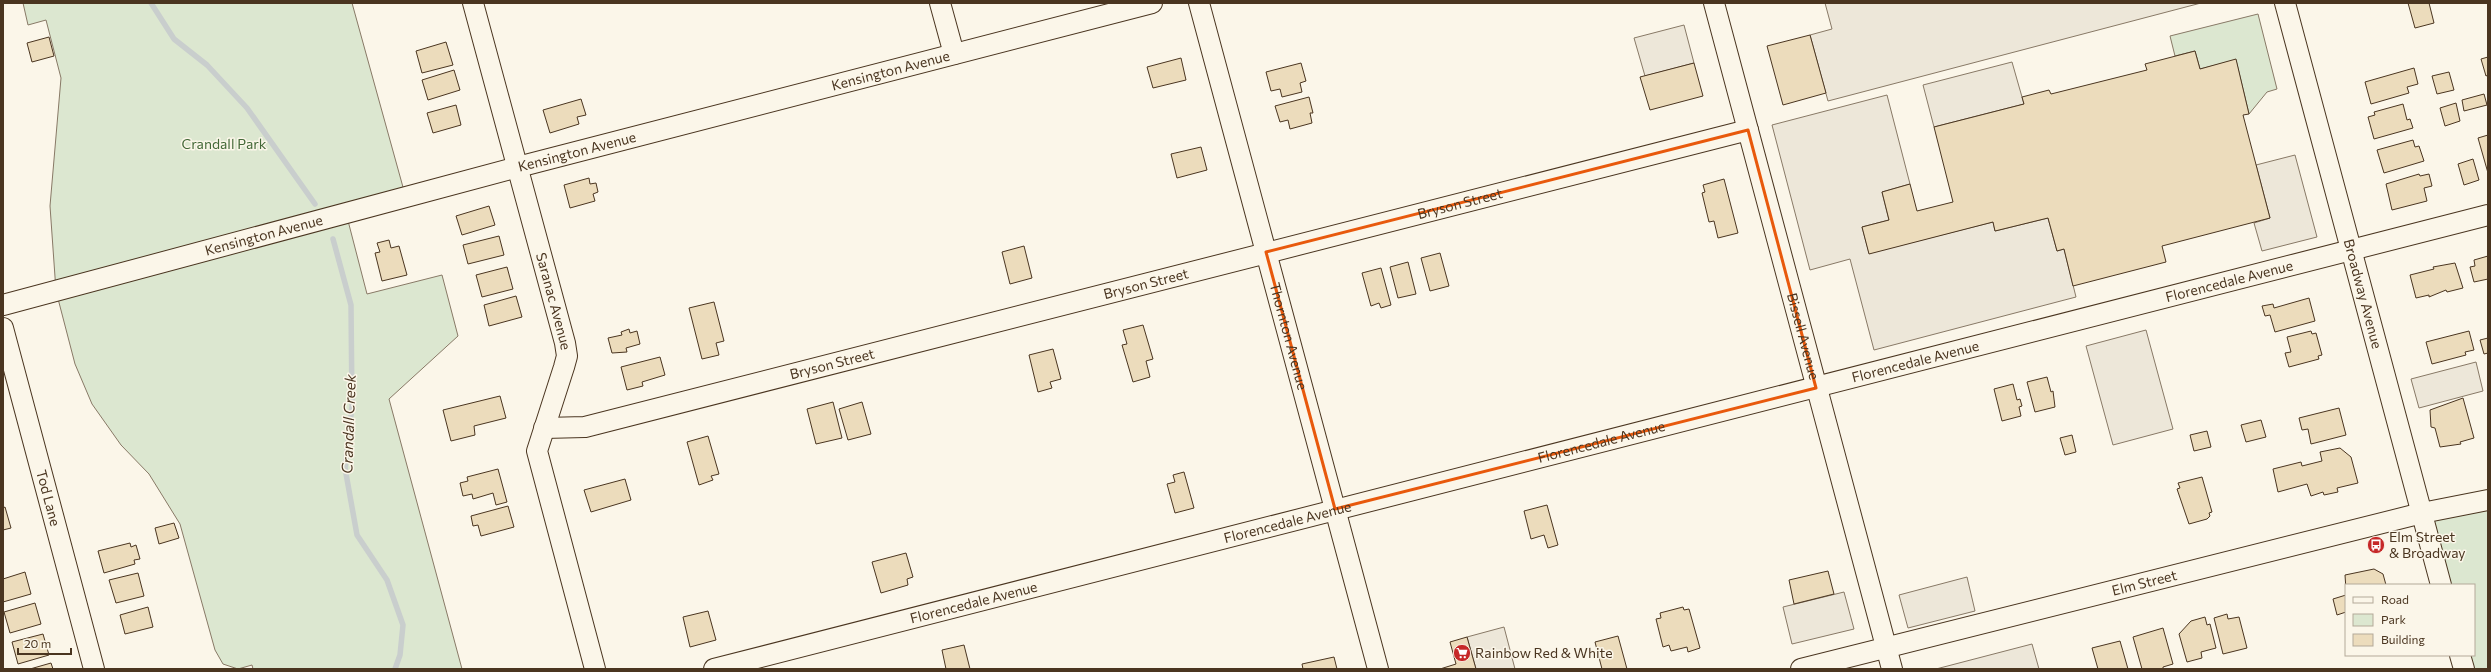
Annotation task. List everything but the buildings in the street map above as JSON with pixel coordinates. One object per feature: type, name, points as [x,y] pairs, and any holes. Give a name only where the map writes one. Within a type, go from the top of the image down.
[{"type":"street","name":"Saranac Avenue","points":[[473,3],[518,167],[567,356],[537,451],[595,669]]},
{"type":"street","points":[[940,3],[954,54]]},
{"type":"street","name":"Kensington Avenue","points":[[3,305],[518,167],[1152,3]]},
{"type":"street","name":"Thornton Avenue","points":[[1199,3],[1378,669]]},
{"type":"street","name":"Bissell Avenue","points":[[1714,3],[1892,669]]},
{"type":"street","name":"Broadway Avenue","points":[[2285,3],[2441,584]]},
{"type":"street","name":"Bryson Street","points":[[544,428],[585,427],[1748,130]]},
{"type":"street","name":"Florencedale Avenue","points":[[714,669],[2488,215]]},
{"type":"street","name":"Tod Lane","points":[[3,328],[94,669]]},
{"type":"street","name":"Elm Street","points":[[1801,669],[2422,513],[2488,500]]},
{"type":"street","points":[[2460,656],[2464,669]]},
{"type":"highlighted area","points":[[1748,130],[1816,388],[1335,509],[1266,252]]},
{"type":"green space","name":"Crandall Park","points":[[23,3],[352,3],[406,198],[346,213],[367,294],[442,275],[458,336],[389,399],[462,669],[253,669],[252,665],[238,669],[223,664],[215,650],[180,524],[149,474],[121,445],[92,404],[75,364],[56,291],[50,206],[61,78],[46,20],[28,25]]},
{"type":"green space","points":[[2258,14],[2277,89],[2267,92],[2249,114],[2236,60],[2200,69],[2195,51],[2175,56],[2170,36]]},
{"type":"green space","points":[[2488,500],[2488,669],[2464,669],[2460,656],[2475,656],[2475,584],[2441,584],[2422,513]]},
{"type":"shaded area","points":[[1825,3],[2201,3],[1828,101],[1810,35],[1832,29]]},
{"type":"shaded area","points":[[1684,25],[1694,63],[1645,76],[1634,38]]},
{"type":"shaded area","points":[[2012,62],[2024,104],[1934,127],[1923,85]]},
{"type":"shaded area","points":[[1887,95],[1910,184],[1882,192],[1889,220],[1862,227],[1869,253],[1993,222],[1995,231],[2048,218],[2057,251],[2064,249],[2076,297],[1874,350],[1850,259],[1810,270],[1772,125]]},
{"type":"shaded area","points":[[2295,155],[2317,237],[2262,251],[2254,223],[2270,218],[2256,165]]},
{"type":"shaded area","points":[[2146,330],[2173,429],[2113,445],[2086,346]]},
{"type":"shaded area","points":[[2476,362],[2483,391],[2419,408],[2411,379]]},
{"type":"shaded area","points":[[1967,577],[1975,611],[1908,628],[1899,595]]},
{"type":"shaded area","points":[[1844,592],[1854,629],[1792,644],[1783,607]]},
{"type":"shaded area","points":[[1504,627],[1515,669],[1476,669],[1467,637]]},
{"type":"shaded area","points":[[2032,644],[2039,669],[1936,669]]},
{"type":"waterway","name":"Crandall Creek","points":[[151,3],[174,39],[207,65],[247,108],[315,204]]},
{"type":"waterway","name":"Crandall Creek","points":[[333,239],[351,305],[352,406],[345,468],[357,535],[387,580],[403,625],[400,655],[395,669]]},
{"type":"place","name":"Elm Street & Broadway","points":[[2376,545]]},
{"type":"place","name":"Rainbow Red & White","points":[[1462,653]]}]
